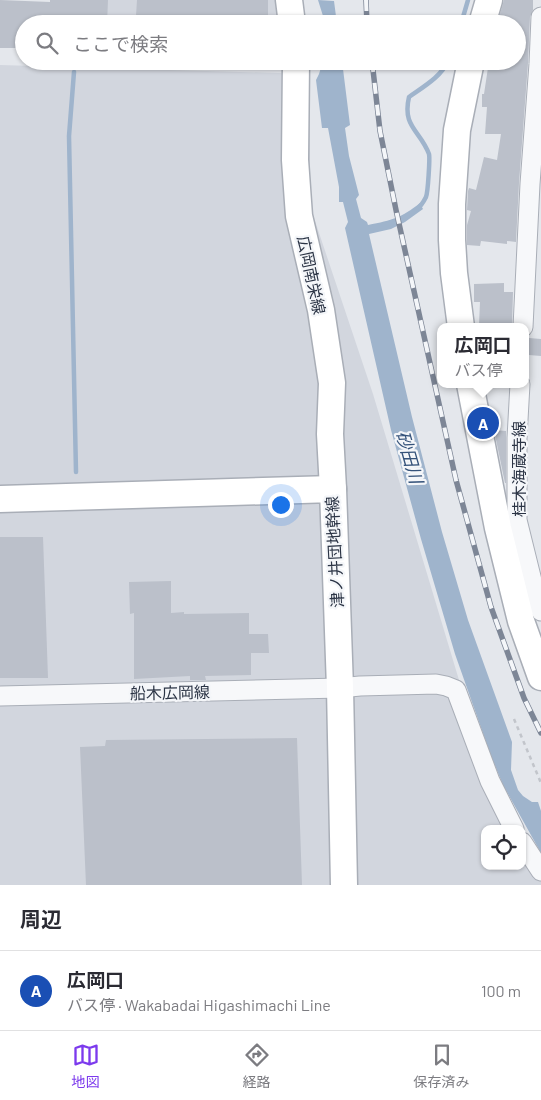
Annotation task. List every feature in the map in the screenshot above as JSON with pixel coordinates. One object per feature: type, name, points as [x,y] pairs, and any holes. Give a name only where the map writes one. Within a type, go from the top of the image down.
[{"type":"street","points":[[289,0],[291,15]]},
{"type":"street","points":[[485,15],[489,0]]},
{"type":"street","points":[[523,323],[541,17]]},
{"type":"street","name":"広岡南栄線","points":[[296,70],[294,160],[299,216],[321,310],[332,383],[330,434],[333,489]]},
{"type":"street","points":[[461,323],[453,256],[452,204],[457,130],[469,70]]},
{"type":"street","points":[[471,388],[508,524],[521,622],[541,677]]},
{"type":"street","name":"桂木海蔵寺線","points":[[520,388],[517,438],[508,524],[541,611]]},
{"type":"street","name":"津ノ井団地幹線","points":[[0,499],[333,489],[344,885]]},
{"type":"street","name":"船木広岡線","points":[[0,696],[436,684],[446,686],[456,690],[490,781],[512,825]]},
{"type":"street","points":[[526,848],[541,872]]},
{"type":"path","points":[[514,719],[541,783]]},
{"type":"shaded area","points":[[65,0],[277,0],[278,15],[65,15]]},
{"type":"shaded area","points":[[0,65],[15,65],[15,70],[172,70],[310,74],[310,206],[373,394],[462,690],[510,825],[481,825],[481,870],[526,870],[526,857],[541,880],[541,885],[0,885]]},
{"type":"water","points":[[318,0],[334,1],[336,15],[323,15]]},
{"type":"water","name":"砂田川","points":[[320,70],[343,70],[350,125],[345,128],[349,156],[359,195],[356,199],[361,218],[368,225],[396,218],[420,203],[423,209],[391,229],[369,234],[412,417],[442,532],[468,620],[512,742],[511,770],[518,790],[532,802],[538,802],[541,811],[541,853],[503,785],[491,756],[455,654],[421,539],[391,430],[345,228],[348,222],[343,202],[339,202],[339,187],[328,128],[322,128],[316,80]]},
{"type":"building","points":[[0,0],[50,2],[50,0],[108,0],[107,15],[15,15],[15,48],[0,48]]},
{"type":"building","points":[[137,0],[268,0],[268,15],[136,15]]},
{"type":"building","points":[[504,0],[533,0],[533,10],[530,17],[516,242],[507,241],[507,244],[481,241],[480,246],[467,245],[467,225],[471,211],[467,210],[468,191],[469,188],[476,190],[484,157],[497,160],[501,134],[485,134],[487,107],[482,107],[482,94],[484,94],[488,70],[526,70],[526,15],[500,14]]},
{"type":"building","points":[[504,283],[504,292],[513,292],[512,323],[479,323],[480,302],[474,302],[474,284]]},
{"type":"building","points":[[529,338],[541,339],[541,356],[529,355]]},
{"type":"building","points":[[494,430],[506,431],[506,483],[505,483]]},
{"type":"building","points":[[0,537],[43,537],[48,678],[0,678]]},
{"type":"building","points":[[171,581],[171,613],[249,613],[249,634],[268,634],[269,653],[251,653],[251,675],[205,676],[206,680],[190,680],[190,676],[134,679],[134,613],[130,614],[129,582]]},
{"type":"building","points":[[297,738],[302,885],[86,885],[80,747],[105,746],[106,740]]},
{"type":"waterway","points":[[464,15],[468,0]]},
{"type":"waterway","points":[[417,209],[427,194],[429,154],[410,122],[407,107],[409,97],[443,70]]},
{"type":"waterway","points":[[74,72],[69,136],[76,472]]},
{"type":"railway","points":[[366,0],[367,15]]},
{"type":"railway","points":[[373,70],[380,131],[456,480],[491,607],[524,698],[541,733]]},
{"type":"place","name":"広岡口","points":[[483,423]]}]
